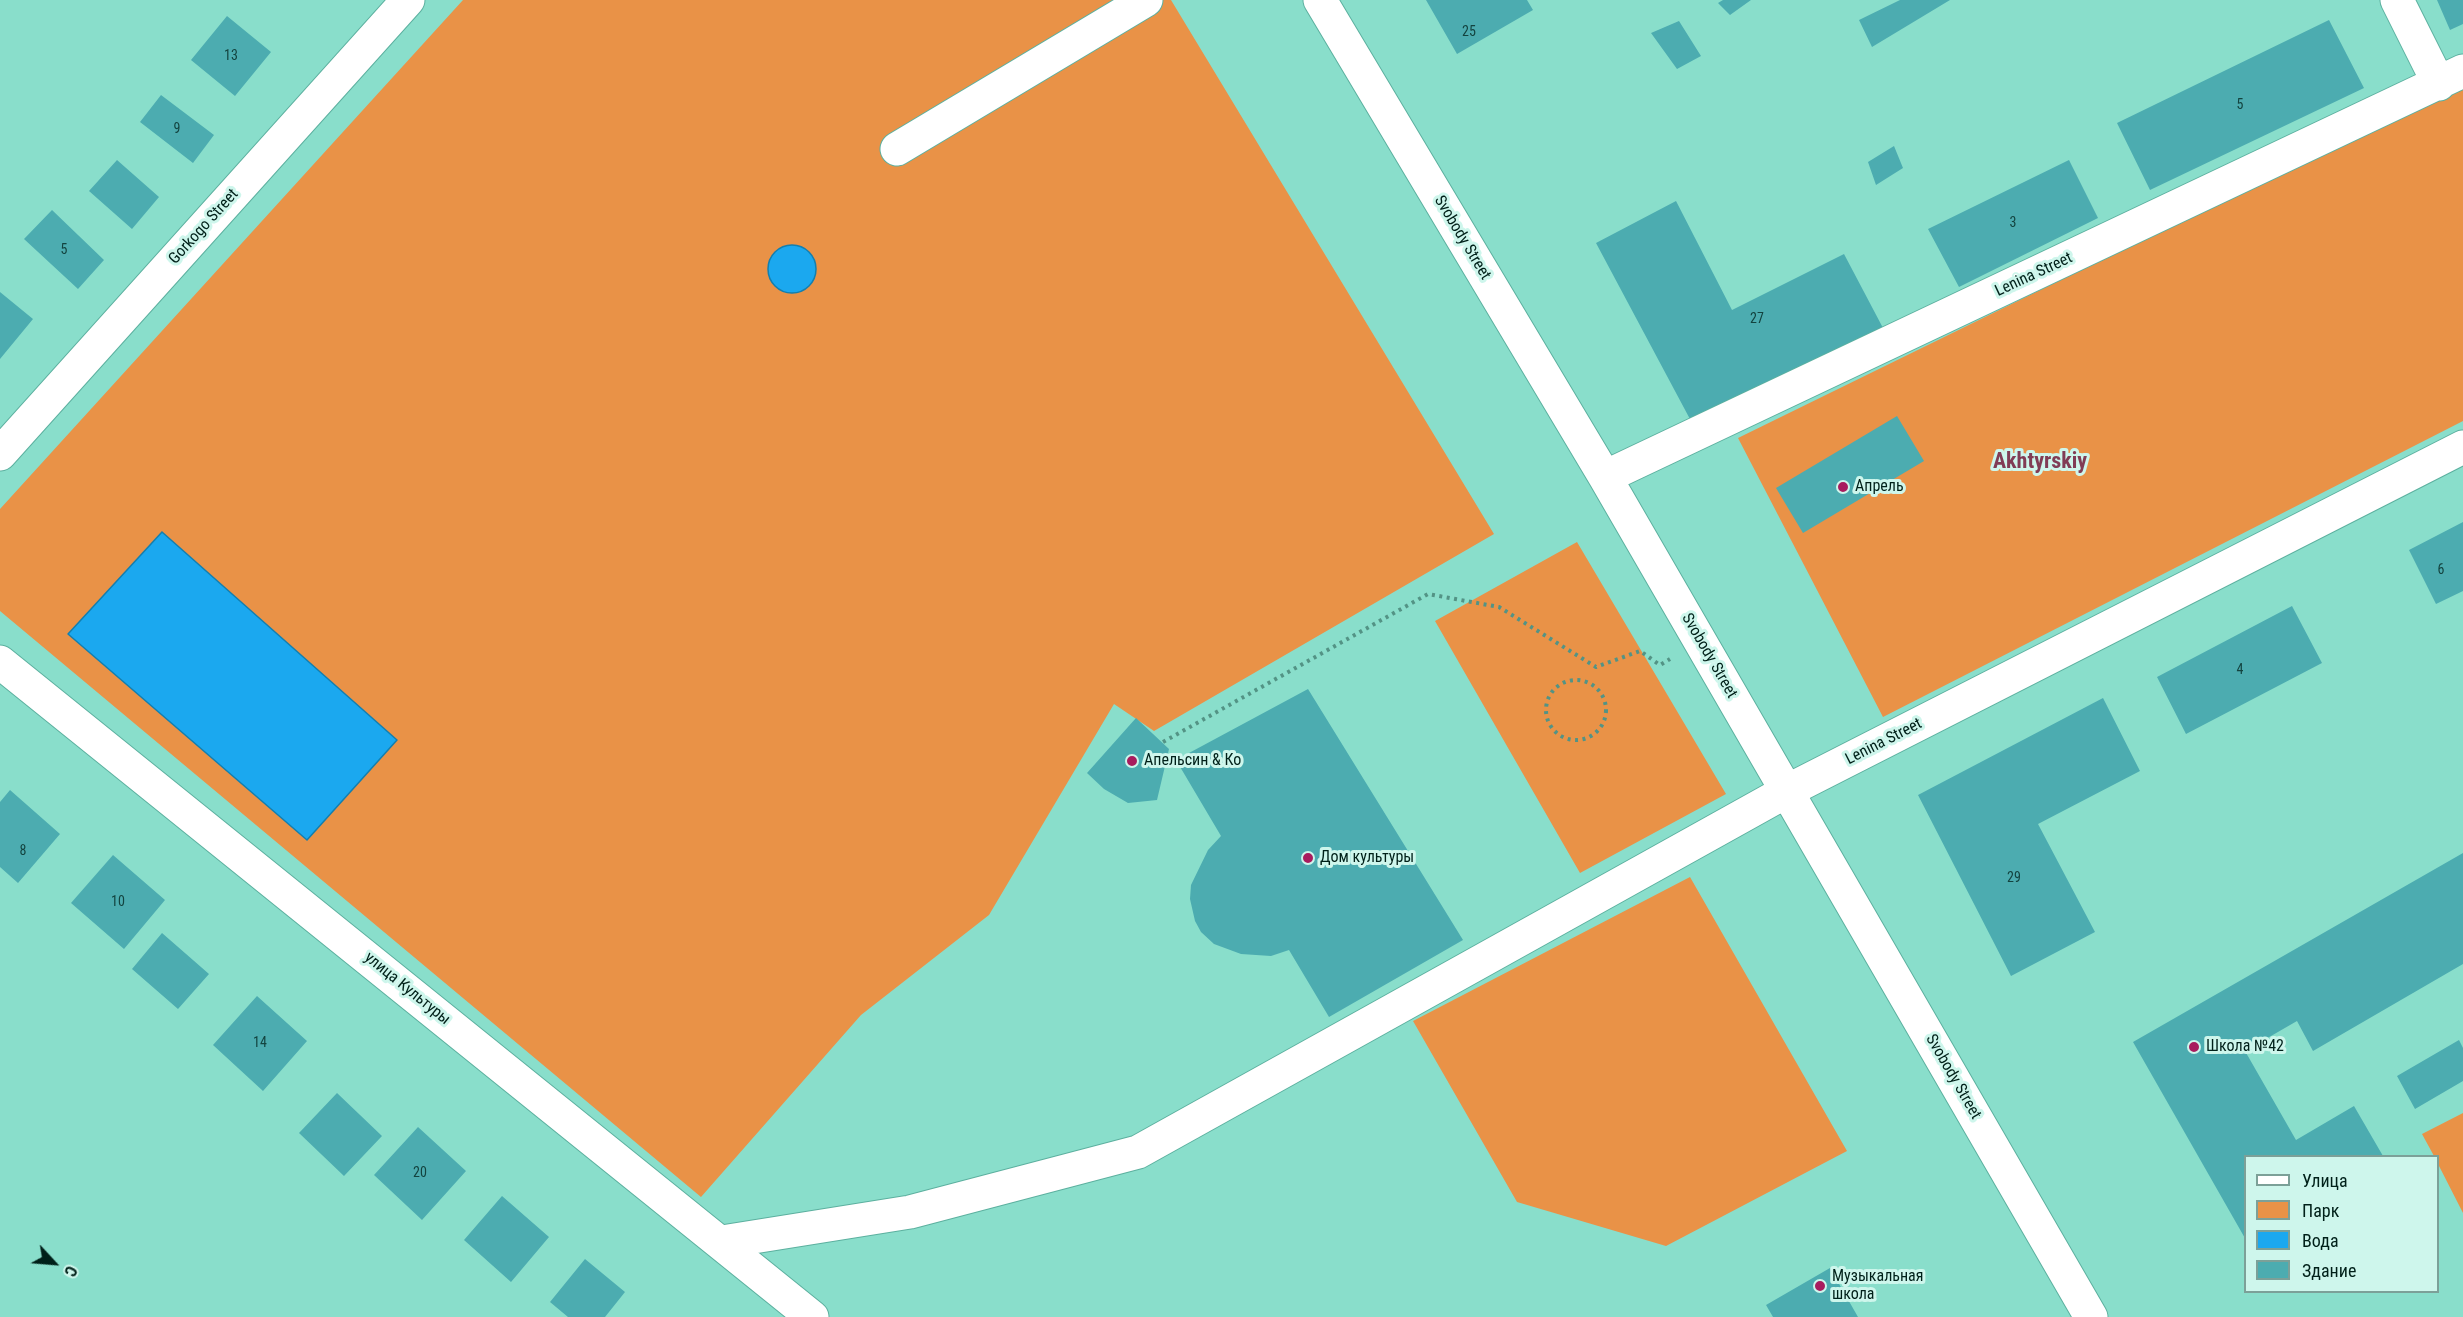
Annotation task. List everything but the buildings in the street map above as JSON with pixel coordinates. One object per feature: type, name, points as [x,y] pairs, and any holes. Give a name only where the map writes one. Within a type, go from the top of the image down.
[{"type":"street","name":"Gorkogo Street","points":[[0,454],[408,0]]},
{"type":"street","points":[[897,149],[1146,0]]},
{"type":"street","name":"Svobody Street","points":[[1320,0],[1605,477],[2091,1317]]},
{"type":"street","points":[[2397,0],[2451,78]]},
{"type":"street","name":"Lenina Street","points":[[1605,477],[2451,78]]},
{"type":"street","name":"Lenina Street","points":[[722,1242],[910,1212],[1138,1152],[1787,791],[2463,447]]},
{"type":"street","name":"улица Культуры","points":[[0,662],[813,1317]]},
{"type":"path","points":[[1163,742],[1428,594],[1499,607],[1596,667],[1640,651],[1660,665],[1701,641]]},
{"type":"path","points":[[1576,680],[1588,682],[1598,689],[1604,699],[1606,710],[1600,728],[1595,734],[1584,739],[1568,739],[1550,726],[1546,710],[1554,689],[1563,683],[1576,680]]},
{"type":"green space","points":[[463,0],[1171,0],[1494,534],[1154,731],[1114,704],[989,915],[861,1015],[701,1197],[0,611],[0,509]]},
{"type":"green space","points":[[2463,83],[2463,421],[1883,717],[1738,438]]},
{"type":"green space","points":[[1577,542],[1726,794],[1580,873],[1435,621]]},
{"type":"green space","points":[[1690,877],[1847,1151],[1666,1246],[1517,1202],[1413,1021]]},
{"type":"green space","points":[[2463,1113],[2463,1213],[2439,1166],[2439,1155],[2433,1155],[2422,1134]]},
{"type":"water","points":[[787,245],[797,245],[812,255],[816,269],[812,283],[806,289],[797,293],[787,293],[772,283],[768,274],[768,264],[778,249]]},
{"type":"water","points":[[162,532],[397,740],[307,840],[68,634]]},
{"type":"place","name":"Апрель","points":[[1843,487]]},
{"type":"place","name":"Апельсин & Ко","points":[[1132,761]]},
{"type":"place","name":"Дом культуры","points":[[1308,858]]},
{"type":"place","name":"Школа №42","points":[[2194,1047]]},
{"type":"place","name":"Музыкальная школа","points":[[1820,1286]]},
{"type":"district","name":"Akhtyrskiy","points":[[2040,462]]}]
